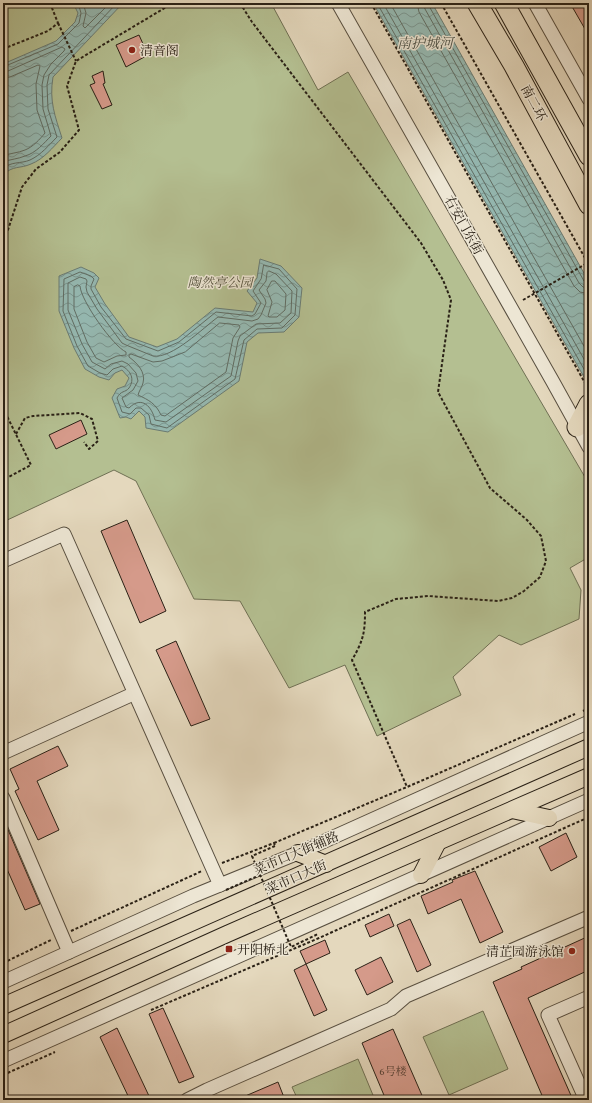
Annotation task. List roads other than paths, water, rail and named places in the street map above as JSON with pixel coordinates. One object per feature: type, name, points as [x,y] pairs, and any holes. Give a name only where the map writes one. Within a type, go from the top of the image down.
[{"type":"highway","name":"南二环","points":[[478,3],[514,66],[589,205]]},
{"type":"highway","name":"南二环","points":[[504,3],[589,156]]},
{"type":"highway","points":[[577,427],[589,400]]},
{"type":"main road","name":"菜市口大街","points":[[3,1006],[589,747]]},
{"type":"main road","name":"菜市口大街","points":[[3,1035],[227,934],[589,776]]},
{"type":"main road","points":[[512,810],[548,818]]},
{"type":"main road","points":[[421,875],[438,842]]},
{"type":"main road","points":[[298,853],[326,864]]},
{"type":"street","name":"右安门东街","points":[[338,3],[554,382],[589,447]]},
{"type":"street","points":[[535,3],[588,94]]},
{"type":"street","points":[[3,561],[64,534],[134,694],[212,867],[223,888]]},
{"type":"street","points":[[3,753],[134,694]]},
{"type":"street","name":"菜市口大街辅路","points":[[3,982],[70,952],[223,888],[589,722]]},
{"type":"street","points":[[3,798],[70,952]]},
{"type":"street","points":[[3,1061],[589,800]]},
{"type":"street","points":[[187,1100],[390,1009],[406,996],[589,917]]},
{"type":"street","points":[[586,1100],[548,1015],[589,997]]},
{"type":"water","points":[[73,3],[123,3],[53,77],[52,101],[62,138],[36,162],[13,168],[3,175],[3,64],[56,41],[75,22],[78,13]]},
{"type":"water","name":"南护城河","points":[[373,3],[432,3],[589,282],[589,386]]},
{"type":"water","points":[[260,259],[281,266],[302,288],[299,317],[284,332],[258,333],[247,342],[239,381],[168,432],[146,428],[145,417],[139,411],[131,419],[126,417],[120,418],[112,398],[117,389],[125,386],[129,378],[122,370],[115,373],[109,380],[99,377],[85,369],[74,348],[59,311],[59,276],[81,267],[94,273],[99,278],[95,287],[105,304],[129,337],[157,347],[177,339],[215,308],[253,312],[257,303],[247,291],[257,278]]},
{"type":"place","name":"清音阁","points":[[132,50]]},
{"type":"place","name":"开阳桥北","points":[[229,949]]},
{"type":"place","name":"清芷园游泳馆","points":[[572,951]]},
{"type":"park label","name":"陶然亭公园","points":[[220,282]]}]
